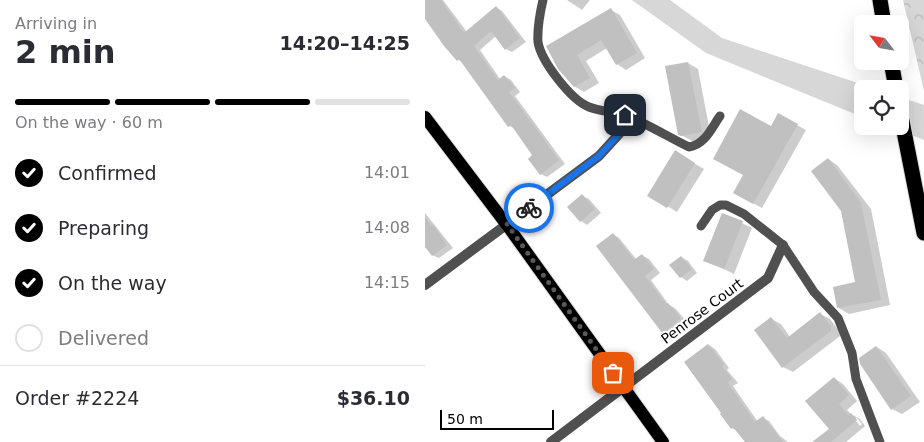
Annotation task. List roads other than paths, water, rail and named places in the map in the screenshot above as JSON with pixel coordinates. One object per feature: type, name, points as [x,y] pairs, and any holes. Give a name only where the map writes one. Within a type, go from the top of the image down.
[{"type":"highway","points":[[879,0],[882,15]]},
{"type":"highway","points":[[905,135],[924,233]]},
{"type":"main road","points":[[425,117],[507,224],[663,442]]},
{"type":"street","points":[[425,285],[599,156],[619,134],[625,115]]},
{"type":"street","name":"Penrose Court","points":[[551,442],[768,278],[783,245]]},
{"type":"lane","points":[[543,0],[538,41],[541,52],[562,85],[578,100],[589,107],[625,115],[689,147],[701,142],[720,116]]},
{"type":"lane","points":[[701,226],[712,210],[720,205],[726,205],[744,214],[783,245],[814,292],[838,318],[852,353],[856,379],[880,442]]}]
